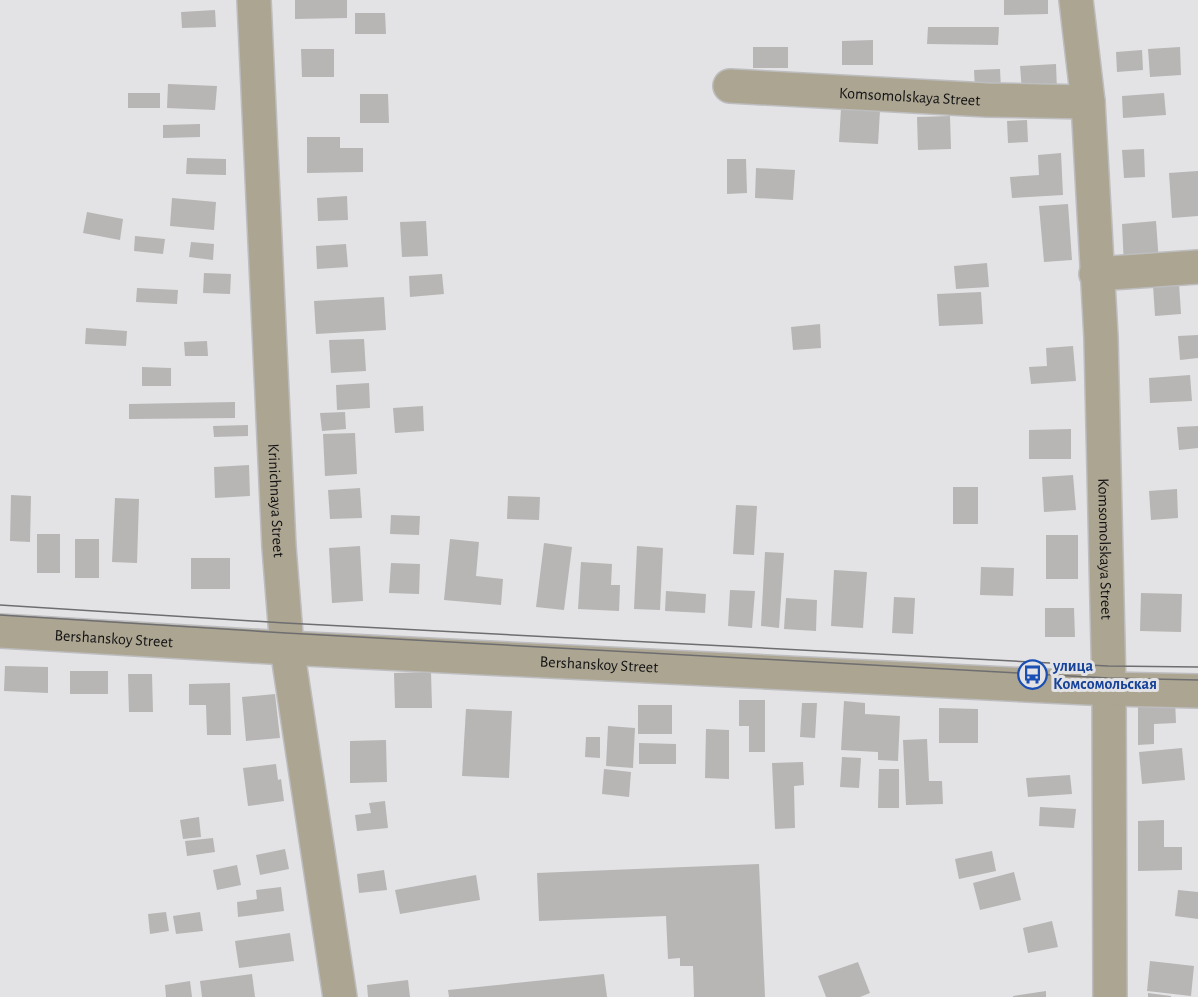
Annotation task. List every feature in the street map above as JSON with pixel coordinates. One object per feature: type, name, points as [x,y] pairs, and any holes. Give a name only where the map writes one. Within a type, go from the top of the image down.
[{"type":"street","name":"Krinichnaya Street","points":[[254,0],[279,548],[287,648],[340,997]]},
{"type":"street","name":"Komsomolskaya Street","points":[[1076,0],[1088,102],[1101,337],[1109,690],[1110,997]]},
{"type":"street","name":"Komsomolskaya Street","points":[[730,86],[987,100],[1088,102]]},
{"type":"street","points":[[1096,274],[1198,267]]},
{"type":"street","name":"Bershanskoy Street","points":[[0,630],[287,648],[1109,690],[1198,691]]},
{"type":"building","points":[[295,0],[347,0],[347,18],[295,19]]},
{"type":"building","points":[[1004,0],[1048,0],[1048,14],[1004,15]]},
{"type":"building","points":[[215,10],[216,27],[182,28],[181,12]]},
{"type":"building","points":[[355,13],[385,13],[386,34],[355,34]]},
{"type":"building","points":[[928,27],[999,27],[998,45],[927,44]]},
{"type":"building","points":[[873,40],[873,65],[842,65],[842,41]]},
{"type":"building","points":[[753,47],[788,47],[788,68],[753,68]]},
{"type":"building","points":[[1180,47],[1181,75],[1150,77],[1148,49]]},
{"type":"building","points":[[301,49],[334,49],[334,77],[302,77]]},
{"type":"building","points":[[1142,50],[1143,70],[1117,72],[1116,52]]},
{"type":"building","points":[[1056,64],[1057,90],[1022,91],[1020,66]]},
{"type":"building","points":[[1000,69],[1001,89],[975,90],[974,70]]},
{"type":"building","points":[[168,84],[217,86],[215,110],[167,108]]},
{"type":"building","points":[[128,93],[160,93],[160,108],[128,108]]},
{"type":"building","points":[[1164,93],[1166,115],[1123,118],[1122,96]]},
{"type":"building","points":[[360,94],[388,94],[389,123],[360,123]]},
{"type":"building","points":[[841,109],[880,111],[878,144],[839,142]]},
{"type":"building","points":[[950,116],[951,149],[918,150],[917,117]]},
{"type":"building","points":[[1027,120],[1028,142],[1008,143],[1007,121]]},
{"type":"building","points":[[200,124],[200,137],[163,138],[163,125]]},
{"type":"building","points":[[307,137],[340,137],[340,148],[363,148],[363,172],[307,173]]},
{"type":"building","points":[[1144,149],[1145,177],[1124,178],[1122,150]]},
{"type":"building","points":[[1061,153],[1063,195],[1012,198],[1010,177],[1039,175],[1038,155]]},
{"type":"building","points":[[187,158],[226,159],[226,175],[186,174]]},
{"type":"building","points":[[727,159],[746,159],[747,193],[727,194]]},
{"type":"building","points":[[756,168],[795,170],[793,200],[755,198]]},
{"type":"building","points":[[1198,171],[1198,216],[1172,218],[1169,173]]},
{"type":"building","points":[[347,196],[348,220],[318,221],[317,198]]},
{"type":"building","points":[[172,198],[216,202],[214,230],[170,226]]},
{"type":"building","points":[[1068,204],[1072,260],[1044,262],[1039,206]]},
{"type":"building","points":[[87,212],[123,219],[120,240],[83,233]]},
{"type":"building","points":[[426,221],[428,256],[402,257],[400,222]]},
{"type":"building","points":[[1156,221],[1159,263],[1124,266],[1122,224]]},
{"type":"building","points":[[135,236],[165,239],[163,254],[134,251]]},
{"type":"building","points":[[191,242],[214,244],[213,260],[189,257]]},
{"type":"building","points":[[346,244],[348,267],[317,269],[316,246]]},
{"type":"building","points":[[987,263],[989,287],[956,289],[954,266]]},
{"type":"building","points":[[204,273],[231,274],[230,294],[203,293]]},
{"type":"building","points":[[442,274],[444,294],[410,297],[409,276]]},
{"type":"building","points":[[1179,283],[1181,314],[1155,316],[1153,285]]},
{"type":"building","points":[[137,288],[178,290],[177,304],[136,302]]},
{"type":"building","points":[[981,292],[983,324],[939,326],[937,294]]},
{"type":"building","points":[[384,297],[386,330],[316,334],[314,301]]},
{"type":"building","points":[[820,324],[821,348],[793,350],[791,327]]},
{"type":"building","points":[[86,328],[127,331],[126,346],[85,344]]},
{"type":"building","points":[[1198,335],[1198,358],[1180,360],[1178,336]]},
{"type":"building","points":[[364,339],[366,371],[331,373],[329,340]]},
{"type":"building","points":[[207,341],[208,356],[185,356],[184,342]]},
{"type":"building","points":[[1073,346],[1076,381],[1031,384],[1029,367],[1047,366],[1046,348]]},
{"type":"building","points":[[142,367],[171,368],[171,386],[142,386]]},
{"type":"building","points":[[1190,375],[1192,401],[1150,403],[1149,378]]},
{"type":"building","points":[[369,383],[370,408],[337,410],[336,385]]},
{"type":"building","points":[[235,402],[235,418],[129,419],[129,404]]},
{"type":"building","points":[[423,406],[424,431],[395,433],[393,408]]},
{"type":"building","points":[[345,412],[346,429],[322,431],[320,413]]},
{"type":"building","points":[[248,425],[248,436],[214,437],[213,426]]},
{"type":"building","points":[[1198,426],[1198,448],[1179,450],[1177,427]]},
{"type":"building","points":[[1071,429],[1071,459],[1029,459],[1029,430]]},
{"type":"building","points":[[355,433],[357,474],[325,476],[323,434]]},
{"type":"building","points":[[249,465],[250,496],[215,498],[214,467]]},
{"type":"building","points":[[1073,475],[1076,510],[1044,512],[1042,477]]},
{"type":"building","points":[[953,487],[978,487],[978,524],[953,524]]},
{"type":"building","points":[[360,488],[362,518],[330,519],[328,490]]},
{"type":"building","points":[[1177,489],[1178,518],[1151,520],[1149,491]]},
{"type":"building","points":[[11,495],[31,496],[30,542],[10,541]]},
{"type":"building","points":[[508,496],[540,497],[539,520],[507,519]]},
{"type":"building","points":[[115,498],[139,499],[137,563],[112,562]]},
{"type":"building","points":[[736,505],[757,506],[754,555],[733,554]]},
{"type":"building","points":[[391,515],[420,516],[419,535],[390,534]]},
{"type":"building","points":[[37,534],[60,534],[60,573],[37,573]]},
{"type":"building","points":[[1046,535],[1078,535],[1078,579],[1046,579]]},
{"type":"building","points":[[75,539],[99,539],[99,578],[75,578]]},
{"type":"building","points":[[450,539],[479,542],[476,576],[503,579],[501,605],[444,600]]},
{"type":"building","points":[[544,543],[572,547],[564,610],[536,607]]},
{"type":"building","points":[[360,546],[363,601],[332,603],[329,548]]},
{"type":"building","points":[[637,546],[663,548],[660,610],[634,609]]},
{"type":"building","points":[[765,552],[784,553],[779,628],[761,626]]},
{"type":"building","points":[[191,558],[230,558],[230,589],[191,589]]},
{"type":"building","points":[[581,562],[612,564],[611,585],[620,585],[619,611],[578,609]]},
{"type":"building","points":[[391,563],[420,564],[419,594],[389,593]]},
{"type":"building","points":[[981,567],[1014,568],[1013,596],[980,595]]},
{"type":"building","points":[[834,570],[867,572],[863,628],[831,626]]},
{"type":"building","points":[[730,590],[755,591],[752,628],[728,626]]},
{"type":"building","points":[[666,591],[706,594],[705,613],[665,611]]},
{"type":"building","points":[[1141,593],[1182,594],[1181,632],[1140,631]]},
{"type":"building","points":[[894,597],[915,598],[913,634],[892,633]]},
{"type":"building","points":[[786,598],[817,600],[816,631],[784,629]]},
{"type":"building","points":[[1045,608],[1074,608],[1075,637],[1045,637]]},
{"type":"building","points":[[5,666],[48,667],[48,693],[4,691]]},
{"type":"building","points":[[70,671],[108,671],[108,694],[70,694]]},
{"type":"building","points":[[431,672],[432,708],[395,708],[394,673]]},
{"type":"building","points":[[128,674],[152,674],[153,712],[129,712]]},
{"type":"building","points":[[230,683],[231,735],[207,735],[206,705],[189,705],[189,684]]},
{"type":"building","points":[[275,694],[280,738],[246,741],[242,697]]},
{"type":"building","points":[[1175,699],[1176,723],[1154,724],[1154,744],[1138,745],[1138,700]]},
{"type":"building","points":[[739,700],[765,700],[765,752],[749,752],[749,726],[739,726]]},
{"type":"building","points":[[844,701],[865,703],[865,714],[900,716],[898,761],[878,760],[878,752],[841,750]]},
{"type":"building","points":[[802,703],[817,703],[815,738],[800,737]]},
{"type":"building","points":[[638,705],[672,705],[672,734],[638,734]]},
{"type":"building","points":[[939,708],[978,709],[978,743],[939,743]]},
{"type":"building","points":[[466,709],[512,711],[509,778],[462,776]]},
{"type":"building","points":[[608,726],[635,728],[633,768],[606,766]]},
{"type":"building","points":[[706,729],[729,730],[729,779],[705,778]]},
{"type":"building","points":[[586,737],[600,737],[600,758],[585,757]]},
{"type":"building","points":[[927,739],[929,781],[942,781],[943,804],[906,805],[903,740]]},
{"type":"building","points":[[386,740],[387,782],[350,783],[350,741]]},
{"type":"building","points":[[639,743],[676,744],[676,764],[639,764]]},
{"type":"building","points":[[1182,748],[1185,780],[1142,784],[1139,752]]},
{"type":"building","points":[[842,757],[861,758],[859,788],[840,787]]},
{"type":"building","points":[[803,762],[804,785],[794,786],[795,828],[775,829],[772,763]]},
{"type":"building","points":[[276,764],[284,801],[248,806],[243,768]]},
{"type":"building","points":[[604,769],[631,772],[629,797],[602,794]]},
{"type":"building","points":[[879,769],[899,769],[899,808],[878,808]]},
{"type":"building","points":[[1070,775],[1072,794],[1028,797],[1026,778]]},
{"type":"building","points":[[385,801],[388,828],[357,831],[355,815],[371,813],[369,803]]},
{"type":"building","points":[[1040,807],[1076,809],[1074,828],[1039,826]]},
{"type":"building","points":[[199,817],[201,837],[183,839],[180,820]]},
{"type":"building","points":[[1164,820],[1164,847],[1182,847],[1182,870],[1138,871],[1138,821]]},
{"type":"building","points":[[213,838],[215,852],[187,856],[185,841]]},
{"type":"building","points":[[285,849],[289,869],[260,875],[256,855]]},
{"type":"building","points":[[992,851],[996,871],[959,879],[955,859]]},
{"type":"building","points":[[759,864],[765,997],[694,997],[693,966],[680,966],[680,958],[668,959],[666,916],[539,921],[537,873]]},
{"type":"building","points":[[237,865],[241,885],[217,890],[213,870]]},
{"type":"building","points":[[384,870],[387,890],[359,893],[357,874]]},
{"type":"building","points":[[1014,872],[1021,900],[980,910],[973,883]]},
{"type":"building","points":[[476,875],[480,900],[400,914],[395,890]]},
{"type":"building","points":[[281,887],[284,911],[238,917],[237,902],[257,899],[256,890]]},
{"type":"building","points":[[1178,890],[1198,892],[1198,919],[1175,916]]},
{"type":"building","points":[[166,912],[169,931],[150,934],[148,914]]},
{"type":"building","points":[[200,912],[203,931],[176,934],[173,916]]},
{"type":"building","points":[[1052,921],[1058,947],[1028,953],[1023,928]]},
{"type":"building","points":[[290,933],[294,961],[239,968],[235,941]]},
{"type":"building","points":[[1150,961],[1194,966],[1191,996],[1147,991]]},
{"type":"building","points":[[858,962],[870,993],[860,997],[826,997],[818,976]]},
{"type":"building","points":[[252,974],[255,997],[202,997],[200,981]]},
{"type":"building","points":[[604,974],[607,997],[449,997],[448,990]]},
{"type":"building","points":[[408,980],[410,997],[368,997],[367,985]]},
{"type":"building","points":[[190,981],[192,997],[166,997],[165,985]]},
{"type":"building","points":[[1046,991],[1046,997],[1013,997],[1013,996]]},
{"type":"building","points":[[1148,993],[1171,996],[1171,997],[1148,997]]},
{"type":"tram line","points":[[0,605],[285,623],[1108,666],[1198,667]]},
{"type":"tram line","points":[[0,615],[1108,678],[1198,680]]},
{"type":"place","name":"улица Комсомольская","points":[[1032,674]]}]
